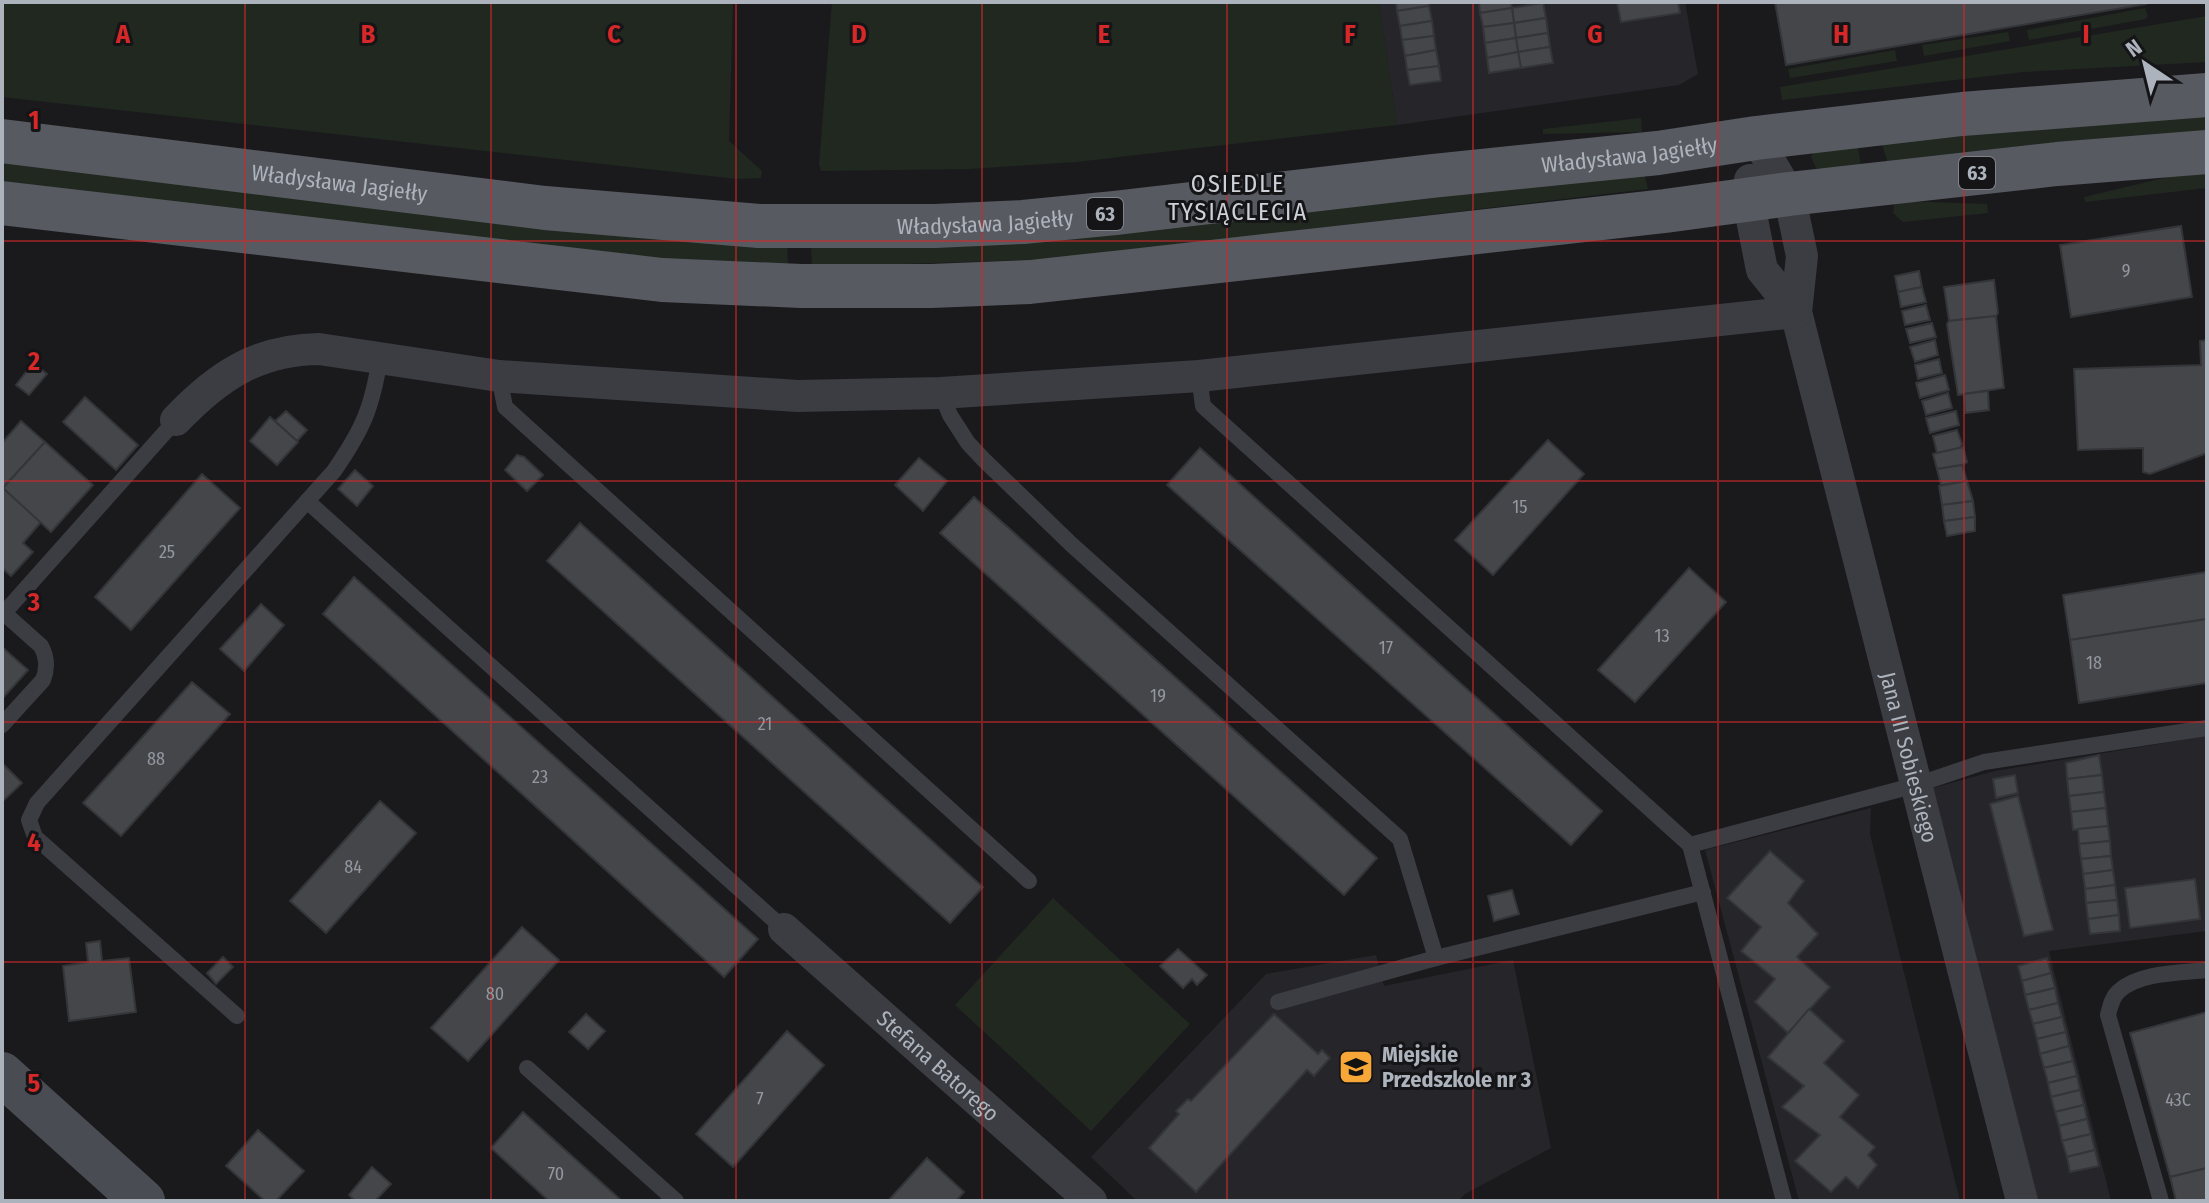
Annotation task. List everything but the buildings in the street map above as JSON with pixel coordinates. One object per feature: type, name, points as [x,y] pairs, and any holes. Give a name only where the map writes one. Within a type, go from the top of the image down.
[{"type":"main road","name":"Władysława Jagiełły","points":[[2,141],[545,208],[759,226],[935,226],[1100,215],[1658,153],[1756,138],[2009,110],[2207,95]]},
{"type":"main road","name":"63","points":[[2,203],[662,280],[859,287],[1030,282],[1091,276],[1665,211],[1768,196],[2057,164],[2207,152]]},
{"type":"street","name":"Jana III Sobieskiego","points":[[1756,138],[1768,196],[1762,270],[1796,312],[2022,1201]]},
{"type":"street","points":[[176,420],[202,392],[233,371],[291,349],[319,349],[499,376],[798,396],[941,393],[1199,376],[1796,312]]},
{"type":"street","name":"Stefana Batorego","points":[[784,929],[1091,1201]]},
{"type":"street","points":[[2,1074],[143,1201]]},
{"type":"lane","points":[[237,1016],[35,837],[29,820],[37,803],[334,471],[360,433],[375,393],[380,358]]},
{"type":"lane","points":[[499,376],[505,407],[1029,881]]},
{"type":"lane","points":[[1199,376],[1203,406],[1690,845],[1784,1201]]},
{"type":"lane","points":[[941,393],[968,443],[984,460],[1072,545],[1400,839],[1436,958]]},
{"type":"lane","points":[[2,725],[43,680],[47,670],[45,652],[41,646],[4,613],[176,420]]},
{"type":"lane","points":[[307,501],[784,929]]},
{"type":"lane","points":[[1690,845],[1916,785],[1984,762],[2207,728]]},
{"type":"lane","points":[[1278,1002],[1436,958],[1703,892]]},
{"type":"lane","points":[[2161,1201],[2108,1015],[2119,991],[2141,980],[2207,970]]},
{"type":"lane","points":[[527,1068],[676,1201]]},
{"type":"shaded area","points":[[2,2],[733,2],[729,141],[762,171],[761,178],[737,179],[2,97]]},
{"type":"shaded area","points":[[832,2],[1379,2],[1397,125],[1076,162],[969,169],[821,171],[819,164]]},
{"type":"shaded area","points":[[1379,2],[1685,2],[1698,74],[1679,85],[1397,125]]},
{"type":"shaded area","points":[[2145,8],[2146,19],[2029,40],[2027,30]]},
{"type":"shaded area","points":[[2207,16],[2207,62],[2024,72],[1782,100],[1780,87]]},
{"type":"shaded area","points":[[2008,32],[2010,41],[1924,56],[1922,45]]},
{"type":"shaded area","points":[[1895,50],[1897,61],[1790,78],[1788,69]]},
{"type":"shaded area","points":[[2207,112],[2207,135],[1888,164],[1881,141]]},
{"type":"shaded area","points":[[1641,118],[1642,132],[1543,134],[1543,129]]},
{"type":"shaded area","points":[[1858,146],[1861,167],[1829,171],[1816,168],[1811,157],[1815,149]]},
{"type":"shaded area","points":[[2,160],[787,241],[788,266],[608,258],[2,184]]},
{"type":"shaded area","points":[[1643,169],[1648,189],[1057,259],[812,267],[811,247]]},
{"type":"shaded area","points":[[2207,171],[2207,188],[2085,202],[2084,197]]},
{"type":"shaded area","points":[[1902,201],[1987,204],[1988,213],[1903,222],[1893,213],[1894,205]]},
{"type":"shaded area","points":[[2207,736],[2207,931],[2049,951],[2111,1201],[2038,1201],[1933,788],[1995,771]]},
{"type":"shaded area","points":[[1871,808],[1870,834],[1960,1201],[1799,1201],[1705,850]]},
{"type":"shaded area","points":[[1053,898],[1190,1024],[1091,1131],[955,1005]]},
{"type":"shaded area","name":"Miejskie Przedszkole nr 3","points":[[1376,955],[1384,986],[1513,960],[1551,1148],[1465,1194],[1458,1201],[1137,1201],[1091,1157],[1266,974]]},
{"type":"place","name":"Miejskie Przedszkole nr 3","points":[[1356,1067]]},
{"type":"district","name":"OSIEDLE TYSIĄCLECIA","points":[[1238,198]]}]
